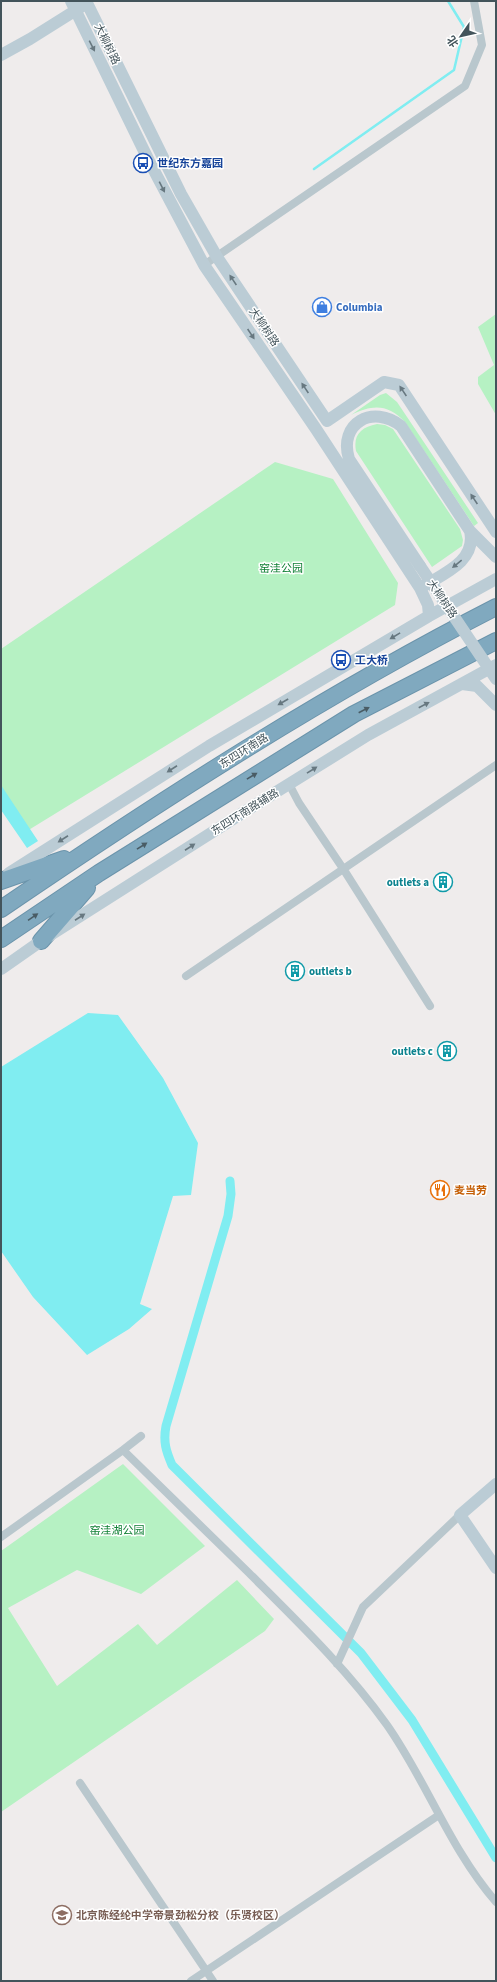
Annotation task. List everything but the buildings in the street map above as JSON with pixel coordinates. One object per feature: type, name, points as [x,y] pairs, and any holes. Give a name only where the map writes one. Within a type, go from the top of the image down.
[{"type":"highway","name":"东四环南路","points":[[1,909],[84,852],[341,691],[496,607]]},
{"type":"highway","points":[[1,939],[99,873],[354,714],[496,641]]},
{"type":"highway","points":[[1,880],[84,852]]},
{"type":"highway","points":[[41,941],[99,873]]},
{"type":"street","points":[[204,265],[464,86],[482,45],[474,1]]},
{"type":"street","points":[[1,55],[30,39],[73,6],[88,2]]},
{"type":"street","name":"大柳树路","points":[[88,2],[181,194],[217,257],[327,421]]},
{"type":"street","name":"大柳树路","points":[[73,6],[177,216],[204,265],[316,429],[420,588],[428,605],[429,616]]},
{"type":"street","points":[[316,429],[384,382],[399,385],[496,532]]},
{"type":"street","name":"大柳树路","points":[[496,557],[470,531],[401,426],[386,417],[377,416],[361,420],[349,432],[346,450],[349,459],[496,679]]},
{"type":"street","points":[[420,588],[458,564],[466,556],[470,550],[472,540],[470,531]]},
{"type":"street","points":[[1,880],[209,746],[429,616],[496,579]]},
{"type":"street","name":"东四环南路辅路","points":[[1,973],[5,966],[41,941],[289,784],[368,735],[496,665]]},
{"type":"street","points":[[462,684],[477,686],[496,705]]},
{"type":"street","points":[[186,976],[344,870],[496,765]]},
{"type":"street","points":[[289,784],[298,803],[344,870],[430,1006]]},
{"type":"street","points":[[1,1537],[141,1436]]},
{"type":"street","points":[[123,1450],[285,1608],[338,1664],[387,1725],[424,1786],[439,1815],[478,1881],[496,1902]]},
{"type":"street","points":[[338,1664],[363,1607],[460,1515],[496,1484]]},
{"type":"street","points":[[460,1515],[496,1568]]},
{"type":"street","points":[[80,1783],[205,1972],[213,1981]]},
{"type":"street","points":[[191,1981],[439,1815]]},
{"type":"green space","points":[[496,314],[496,415],[478,384],[478,377],[494,365],[478,327]]},
{"type":"green space","points":[[386,393],[397,402],[478,523],[474,526],[405,422],[399,416],[386,409],[380,408],[366,409],[351,415],[380,395]]},
{"type":"green space","points":[[371,425],[385,425],[393,429],[460,529],[463,540],[462,546],[432,567],[356,451],[355,445],[359,433]]},
{"type":"green space","name":"窑洼公园","points":[[275,462],[333,479],[398,583],[395,605],[27,831],[1,794],[1,649]]},
{"type":"green space","name":"窑洼湖公园","points":[[123,1464],[205,1546],[141,1594],[77,1570],[8,1608],[57,1686],[138,1624],[157,1645],[237,1580],[274,1619],[265,1631],[1,1812],[1,1551]]},
{"type":"water","points":[[1,785],[38,841],[27,848],[1,810]]},
{"type":"water","points":[[88,1013],[118,1015],[163,1078],[198,1143],[191,1195],[173,1196],[140,1304],[152,1309],[129,1329],[87,1355],[33,1297],[1,1251],[1,1067]]},
{"type":"waterway","points":[[314,169],[454,70],[464,27],[448,1]]},
{"type":"waterway","points":[[230,1181],[231,1194],[228,1216],[166,1426],[165,1442],[170,1460],[172,1465],[361,1653],[412,1720],[496,1858]]},
{"type":"place","name":"世纪东方嘉园","points":[[143,163]]},
{"type":"place","name":"Columbia","points":[[322,307]]},
{"type":"place","name":"工大桥","points":[[341,660]]},
{"type":"place","name":"outlets a","points":[[443,882]]},
{"type":"place","name":"outlets b","points":[[295,971]]},
{"type":"place","name":"outlets c","points":[[447,1051]]},
{"type":"place","name":"麦当劳","points":[[440,1190]]},
{"type":"place","name":"北京陈经纶中学帝景劲松分校（乐贤校区）","points":[[62,1915]]}]
